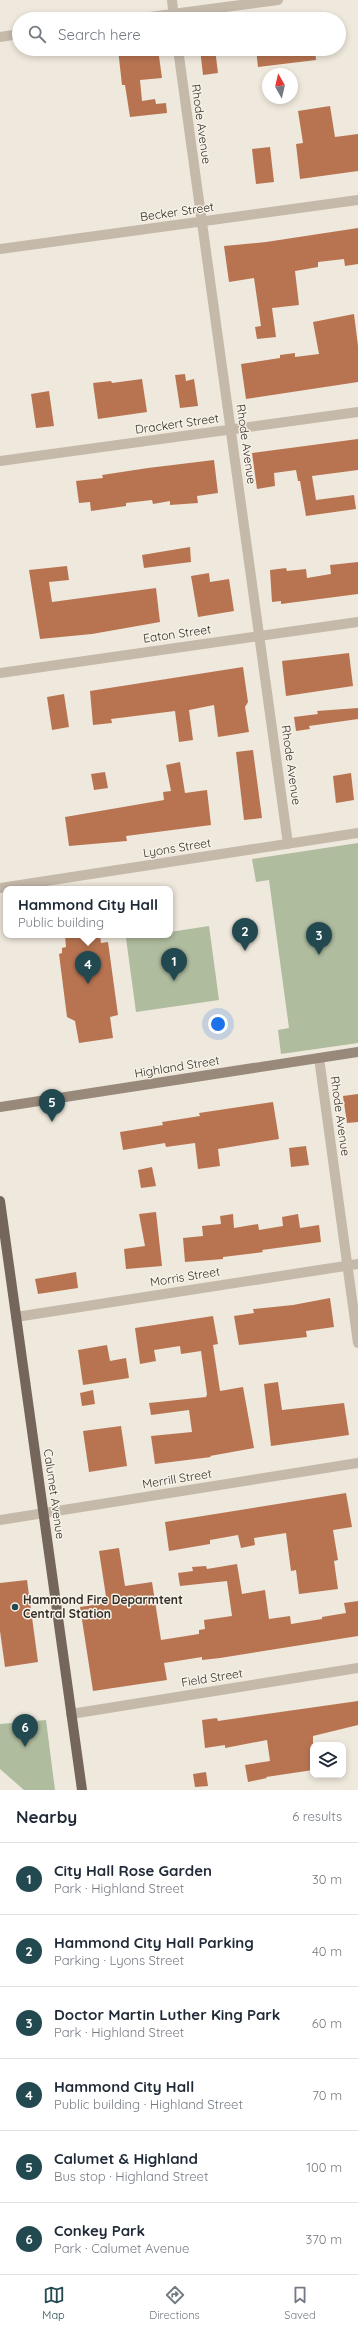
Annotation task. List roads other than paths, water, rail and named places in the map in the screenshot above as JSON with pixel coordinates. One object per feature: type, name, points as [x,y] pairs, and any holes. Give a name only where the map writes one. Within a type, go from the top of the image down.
[{"type":"main road","name":"Calumet Avenue","points":[[0,1201],[82,1790]]},
{"type":"street","points":[[172,0],[174,12]]},
{"type":"street","points":[[200,12],[278,0]]},
{"type":"street","points":[[0,37],[12,35]]},
{"type":"street","name":"Rhode Avenue","points":[[179,56],[288,844]]},
{"type":"street","name":"Becker Street","points":[[0,249],[358,200]]},
{"type":"street","name":"Drackert Street","points":[[0,461],[358,412]]},
{"type":"street","name":"Eaton Street","points":[[0,673],[358,622]]},
{"type":"street","name":"Lyons Street","points":[[13,886],[358,833]]},
{"type":"street","name":"Highland Street","points":[[0,1107],[358,1052]]},
{"type":"street","name":"Rhode Avenue","points":[[319,1058],[358,1343]]},
{"type":"street","name":"Morris Street","points":[[16,1316],[358,1264]]},
{"type":"street","name":"Merrill Street","points":[[0,1520],[358,1463]]},
{"type":"street","name":"Field Street","points":[[71,1714],[358,1668]]},
{"type":"place","name":"Hammond City Hall Parking","points":[[245,951]]},
{"type":"place","name":"Doctor Martin Luther King Park","points":[[319,955]]},
{"type":"place","name":"City Hall Rose Garden","points":[[174,981]]},
{"type":"place","name":"Hammond City Hall","points":[[88,984]]},
{"type":"place","name":"Calumet & Highland","points":[[52,1122]]},
{"type":"place","name":"Hammond Fire Deparmtent Central Station","points":[[15,1607]]},
{"type":"place","name":"Conkey Park","points":[[25,1747]]}]
